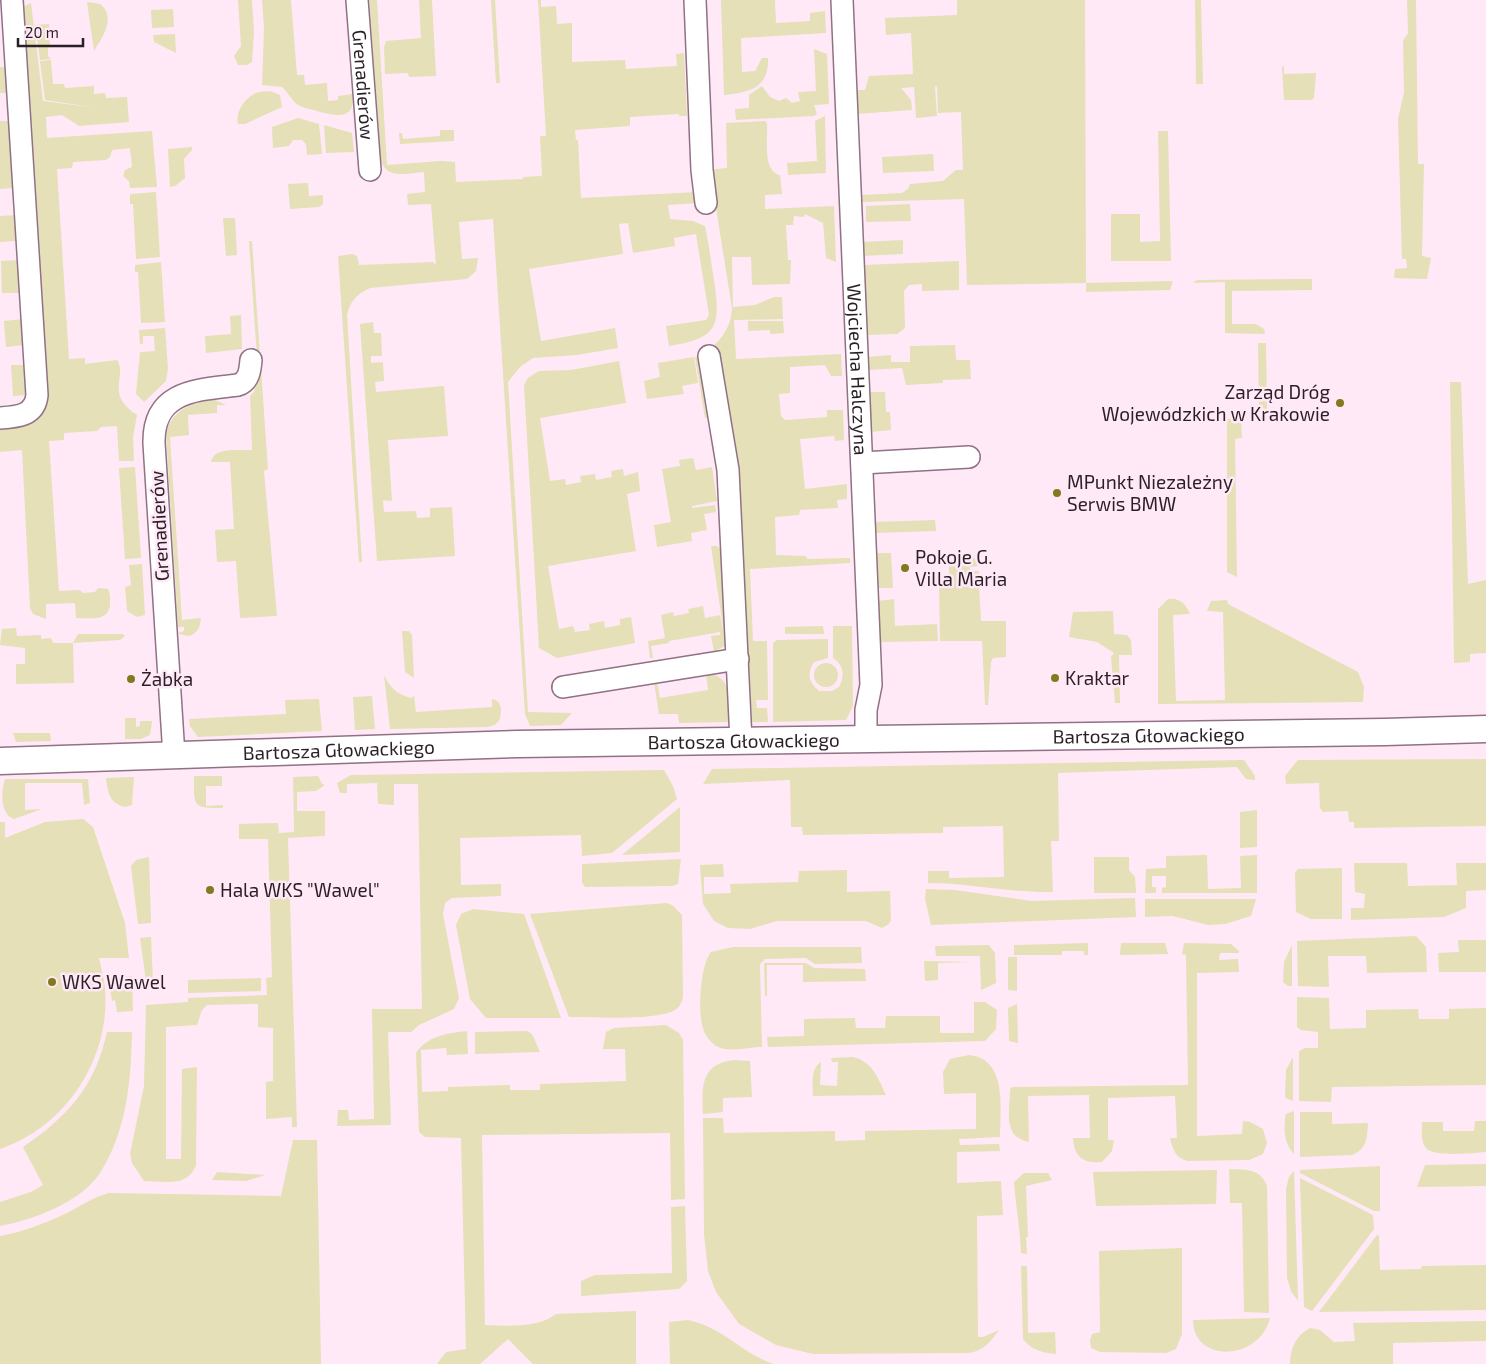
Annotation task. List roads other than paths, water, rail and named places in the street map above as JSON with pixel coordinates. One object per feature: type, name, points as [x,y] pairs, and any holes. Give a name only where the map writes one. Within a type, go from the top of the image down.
[{"type":"street","points":[[0,418],[19,417],[28,413],[35,406],[37,395],[12,0]]},
{"type":"street","name":"Grenadierów","points":[[357,0],[370,170]]},
{"type":"street","points":[[695,0],[702,170],[706,203]]},
{"type":"street","name":"Wojciecha Halczyna","points":[[842,0],[871,685],[866,710],[866,739]]},
{"type":"street","points":[[709,356],[728,470],[741,741]]},
{"type":"street","name":"Grenadierów","points":[[174,756],[154,443],[155,426],[168,405],[179,396],[196,390],[238,385],[244,382],[249,375],[251,360]]},
{"type":"street","points":[[862,463],[969,457]]},
{"type":"street","points":[[562,688],[738,659]]},
{"type":"street","name":"Bartosza Głowackiego","points":[[0,761],[383,748],[1385,732],[1486,728]]},
{"type":"place","name":"Zarząd Dróg Wojewódzkich w Krakowie","points":[[1340,403]]},
{"type":"place","name":"MPunkt Niezależny Serwis BMW","points":[[1057,493]]},
{"type":"place","name":"Pokoje G. Villa Maria","points":[[905,568]]},
{"type":"place","name":"Kraktar","points":[[1055,678]]},
{"type":"place","name":"Żabka","points":[[131,679]]},
{"type":"place","name":"Hala WKS \"Wawel\"","points":[[210,890]]},
{"type":"place","name":"WKS Wawel","points":[[52,982]]}]
